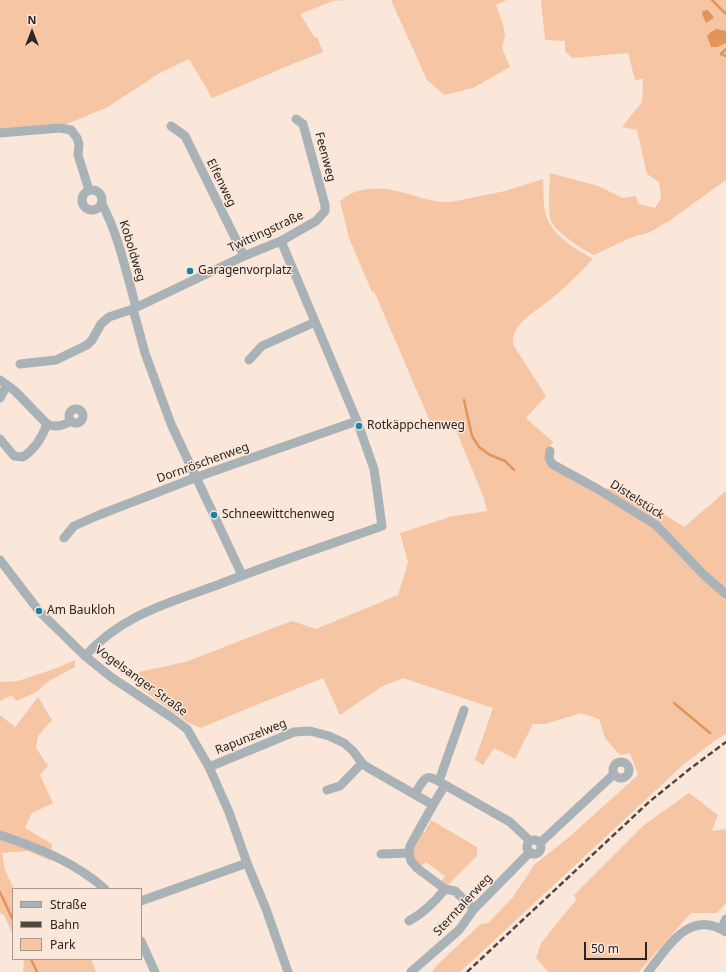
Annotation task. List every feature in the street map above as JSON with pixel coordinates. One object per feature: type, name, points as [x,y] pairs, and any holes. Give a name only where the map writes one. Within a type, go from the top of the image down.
[{"type":"street","name":"Feenweg","points":[[296,119],[303,124],[326,206]]},
{"type":"street","name":"Elfenweg","points":[[171,126],[185,136],[244,256]]},
{"type":"street","points":[[0,132],[71,130],[78,138],[78,155],[89,190],[84,193],[82,200],[85,208],[96,210],[102,204]]},
{"type":"street","name":"Koboldweg","points":[[89,190],[94,190],[102,195],[102,204],[115,231],[134,308]]},
{"type":"street","name":"Twittingstraße","points":[[20,364],[56,360],[87,345],[92,340],[104,320],[109,317],[134,308],[244,256],[281,241],[316,222],[325,211],[326,206]]},
{"type":"street","points":[[85,656],[98,641],[128,620],[143,613],[242,575],[382,526],[374,468],[357,421],[281,241]]},
{"type":"street","points":[[134,308],[145,353],[169,417],[242,575]]},
{"type":"street","points":[[249,360],[262,346],[315,322]]},
{"type":"street","points":[[0,398],[4,383],[15,391],[47,424],[51,426],[63,426],[71,421]]},
{"type":"street","name":"Dornröschenweg","points":[[64,538],[74,526],[197,477],[357,421]]},
{"type":"street","points":[[0,439],[14,456],[23,457],[38,443],[47,424]]},
{"type":"street","name":"Distelstück","points":[[550,452],[549,458],[552,464],[596,488],[656,525],[705,576],[726,594]]},
{"type":"street","name":"Vogelsanger Straße","points":[[0,560],[39,611],[85,656],[111,677],[171,716],[187,729],[209,767],[229,812],[288,972]]},
{"type":"street","points":[[464,710],[442,783],[433,805],[410,846],[409,853],[411,860],[417,868],[445,889],[455,890],[474,909]]},
{"type":"street","name":"Rapunzelweg","points":[[209,767],[284,736],[300,731],[318,733],[344,743],[353,750],[362,763],[433,805]]},
{"type":"street","points":[[327,790],[340,786],[362,763]]},
{"type":"street","name":"Sterntalerweg","points":[[412,972],[459,930],[474,909],[530,852],[534,854],[539,852],[541,848],[540,842],[614,774]]},
{"type":"street","points":[[415,794],[423,780],[428,777],[434,778],[510,822],[530,841]]},
{"type":"street","points":[[0,835],[35,847],[76,866],[104,888]]},
{"type":"street","points":[[530,841],[536,840],[540,842]]},
{"type":"street","points":[[530,841],[527,847],[530,852]]},
{"type":"street","points":[[381,854],[409,853]]},
{"type":"street","points":[[142,901],[247,863]]},
{"type":"street","points":[[409,921],[420,915],[440,896],[445,889]]},
{"type":"street","points":[[648,972],[678,936],[689,928],[696,925],[711,924],[723,930],[726,919]]},
{"type":"street","points":[[142,943],[156,972]]},
{"type":"green space","points":[[0,0],[346,0],[333,1],[300,14],[315,38],[317,37],[323,52],[212,98],[189,59],[158,74],[108,107],[62,126],[0,131]]},
{"type":"green space","points":[[391,0],[507,0],[496,5],[505,35],[502,48],[510,67],[473,88],[444,95],[427,80]]},
{"type":"green space","points":[[541,0],[726,0],[726,180],[669,221],[650,232],[630,238],[594,255],[571,241],[552,223],[550,219],[549,206],[550,173],[598,186],[623,198],[636,196],[638,204],[655,208],[661,198],[659,182],[647,174],[637,130],[622,127],[642,102],[643,79],[635,80],[628,53],[572,58],[565,51],[565,41],[545,40]]},
{"type":"green space","points":[[543,179],[544,204],[549,223],[568,244],[593,259],[556,295],[523,320],[515,332],[513,337],[514,346],[546,396],[526,418],[553,442],[549,447],[547,457],[587,487],[626,490],[684,527],[726,491],[726,734],[683,765],[460,972],[432,972],[436,966],[481,924],[488,923],[513,897],[535,864],[568,838],[638,775],[630,753],[620,755],[605,738],[599,719],[581,713],[545,724],[533,724],[515,759],[494,748],[483,765],[475,760],[493,708],[403,678],[381,687],[340,715],[323,678],[200,728],[187,722],[139,687],[137,680],[139,672],[185,662],[292,621],[316,629],[398,595],[408,562],[400,533],[453,516],[487,511],[484,498],[453,423],[434,431],[374,291],[372,292],[349,238],[340,201],[357,191],[381,188],[430,200],[451,202],[505,191]]},
{"type":"green space","points":[[75,660],[75,667],[49,681],[35,693],[16,701],[12,695],[0,701],[0,682],[18,681]]},
{"type":"green space","points":[[38,697],[52,720],[38,736],[36,748],[48,766],[40,775],[53,803],[32,813],[25,828],[52,844],[51,861],[28,851],[2,853],[5,870],[14,888],[12,888],[12,933],[4,915],[0,913],[0,715],[15,727]]},
{"type":"green space","points":[[689,793],[718,815],[712,831],[726,829],[726,903],[717,913],[691,913],[639,972],[548,972],[536,958],[541,943],[576,900],[574,895],[644,825]]},
{"type":"green space","points":[[431,820],[477,847],[477,856],[448,885],[441,882],[445,876],[426,862],[421,867],[413,857],[414,848]]},
{"type":"green space","points":[[24,960],[91,960],[96,972],[23,972]]},
{"type":"shaded area","points":[[708,10],[714,18],[706,23],[702,14],[703,11]]},
{"type":"shaded area","points":[[716,29],[726,31],[726,43],[717,47],[711,47],[707,36]]},
{"type":"waterway","points":[[712,0],[726,14]]},
{"type":"waterway","points":[[726,49],[721,54],[726,56]]},
{"type":"waterway","points":[[464,400],[472,436],[479,447],[490,455],[505,461],[514,470]]},
{"type":"waterway","points":[[674,703],[710,733]]},
{"type":"waterway","points":[[0,892],[12,918]]},
{"type":"waterway","points":[[31,960],[37,972]]},
{"type":"railway","points":[[467,972],[649,802],[726,742]]},
{"type":"place","name":"Garagenvorplatz","points":[[190,271]]},
{"type":"place","name":"Rotkäppchenweg","points":[[359,426]]},
{"type":"place","name":"Schneewittchenweg","points":[[214,515]]},
{"type":"place","name":"Am Baukloh","points":[[39,611]]}]
